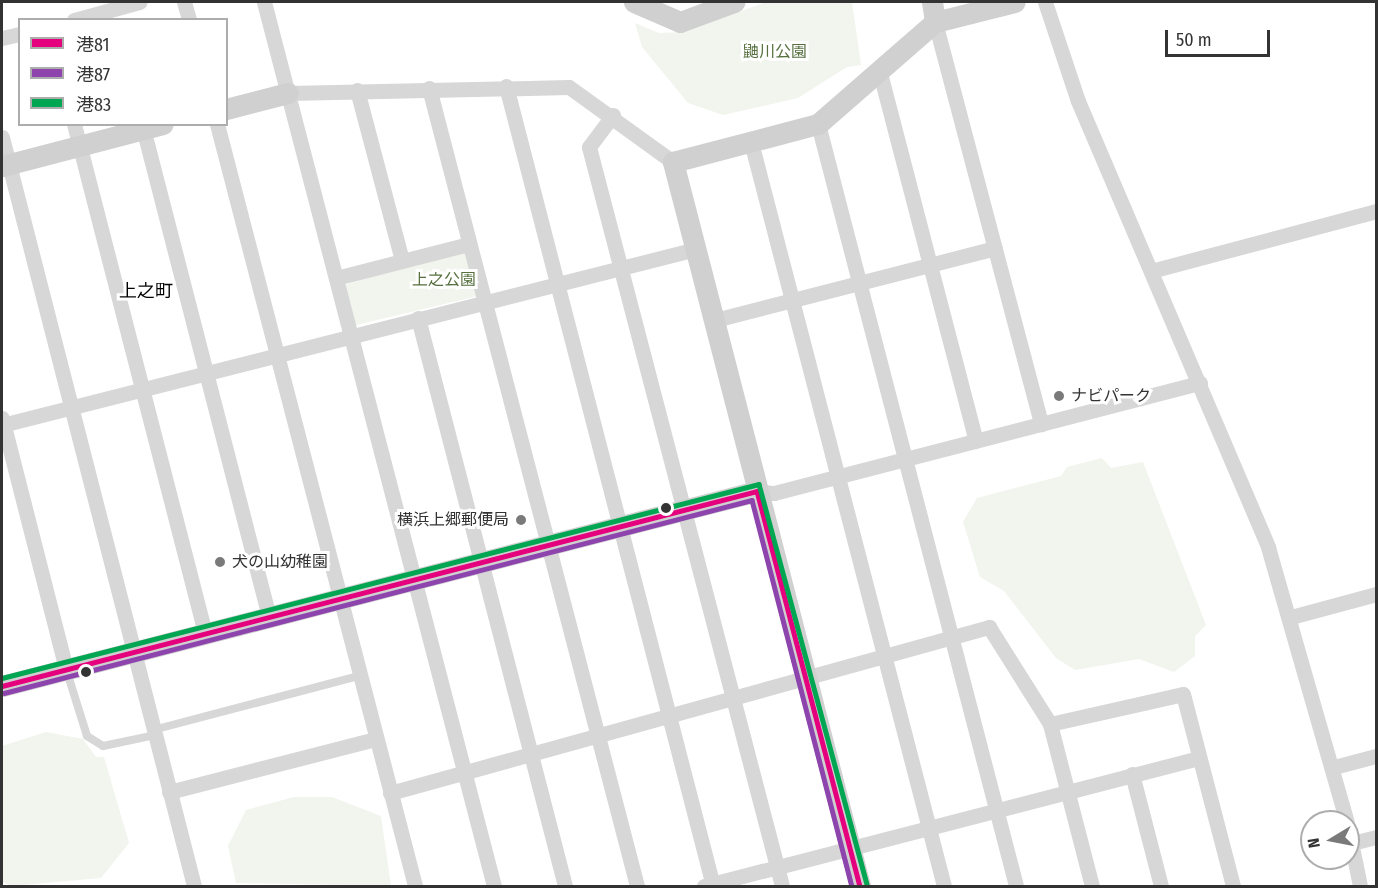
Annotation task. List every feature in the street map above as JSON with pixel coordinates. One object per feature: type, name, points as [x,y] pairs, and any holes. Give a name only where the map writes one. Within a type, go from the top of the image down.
[{"type":"street","points":[[87,18],[113,14],[140,2]]},
{"type":"street","points":[[184,2],[188,18]]},
{"type":"street","points":[[264,2],[494,886]]},
{"type":"street","points":[[634,2],[680,22],[734,2]]},
{"type":"street","points":[[673,162],[818,124],[880,73],[934,12],[1015,2]]},
{"type":"street","points":[[1045,2],[1078,101],[1200,383],[1291,617],[1344,810]]},
{"type":"street","points":[[934,12],[1041,424]]},
{"type":"street","points":[[2,38],[18,34]]},
{"type":"street","points":[[880,73],[976,441]]},
{"type":"street","points":[[228,108],[288,93],[506,86],[569,87],[613,115],[673,162],[860,886]]},
{"type":"street","points":[[506,86],[554,282],[668,715],[709,886],[1067,790],[1199,759]]},
{"type":"street","points":[[429,88],[637,886]]},
{"type":"street","points":[[357,90],[402,260]]},
{"type":"street","points":[[613,115],[589,147],[782,886]]},
{"type":"street","points":[[818,124],[1016,886]]},
{"type":"street","points":[[75,126],[205,633]]},
{"type":"street","points":[[5,165],[80,147],[149,126],[206,372],[269,617]]},
{"type":"street","points":[[218,126],[415,886]]},
{"type":"street","points":[[2,137],[5,165],[194,886]]},
{"type":"street","points":[[751,142],[944,886]]},
{"type":"street","points":[[1151,271],[1377,211]]},
{"type":"street","points":[[336,278],[468,244]]},
{"type":"street","points":[[715,320],[995,248]]},
{"type":"street","points":[[66,669],[2,423],[68,408],[619,265],[696,249]]},
{"type":"street","points":[[418,318],[565,886]]},
{"type":"street","points":[[2,686],[757,491],[774,493],[1200,383]]},
{"type":"street","points":[[1291,617],[1376,598]]},
{"type":"street","points":[[390,793],[805,676],[989,627],[1050,724],[1092,886]]},
{"type":"street","points":[[1050,724],[1183,694],[1233,886]]},
{"type":"street","points":[[170,792],[376,740]]},
{"type":"street","points":[[1334,767],[1377,756]]},
{"type":"street","points":[[1132,774],[1161,886]]},
{"type":"street","points":[[1360,841],[1377,837]]},
{"type":"street","points":[[1357,870],[1360,886]]},
{"type":"lane","points":[[66,669],[87,736],[103,746],[359,676]]},
{"type":"green space","name":"鼬川公園","points":[[766,2],[852,2],[861,65],[847,67],[798,98],[723,115],[688,103],[642,47],[635,23],[659,33],[684,32]]},
{"type":"green space","name":"上之公園","points":[[465,248],[478,296],[356,325],[345,285]]},
{"type":"green space","points":[[1102,458],[1111,468],[1143,462],[1206,625],[1195,636],[1195,656],[1174,672],[1139,659],[1075,670],[1056,658],[1004,591],[980,577],[963,522],[977,498],[1061,476],[1067,467]]},
{"type":"green space","points":[[46,732],[83,739],[96,757],[104,757],[129,843],[101,878],[12,886],[2,882],[2,746]]},
{"type":"green space","points":[[294,797],[332,797],[381,816],[391,886],[236,883],[228,846],[246,810]]},
{"type":"transit line","name":"港83","points":[[2,678],[759,484],[867,884]]},
{"type":"transit line","name":"港81","points":[[2,686],[757,491],[860,886]]},
{"type":"transit line","name":"港87","points":[[4,693],[752,500],[852,886]]},
{"type":"place","name":"ナビパーク","points":[[1059,396]]},
{"type":"place","name":"横浜上郷郵便局","points":[[521,520]]},
{"type":"place","name":"犬の山幼稚園","points":[[220,562]]},
{"type":"district","name":"上之町","points":[[146,291]]}]
